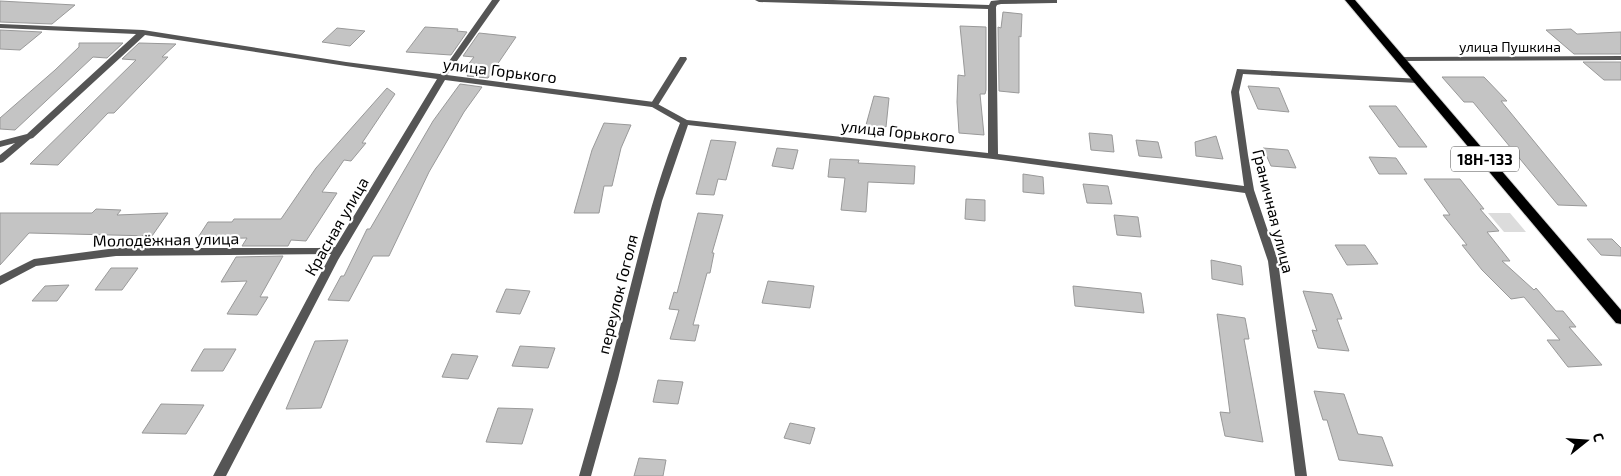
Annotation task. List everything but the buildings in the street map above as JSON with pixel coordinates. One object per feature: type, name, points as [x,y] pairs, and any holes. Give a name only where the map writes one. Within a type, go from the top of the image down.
[{"type":"main road","name":"18Н-133","points":[[1350,0],[1621,319]]},
{"type":"street","name":"Красная улица","points":[[218,476],[338,250],[442,77],[496,0]]},
{"type":"street","points":[[759,0],[992,7]]},
{"type":"street","points":[[993,156],[992,7],[994,3],[1001,2],[1054,1]]},
{"type":"street","name":"улица Горького","points":[[0,26],[143,32],[346,64],[654,105],[685,122],[993,156],[1250,190]]},
{"type":"street","points":[[0,160],[30,136],[143,32]]},
{"type":"street","name":"улица Пушкина","points":[[1400,59],[1621,58]]},
{"type":"street","points":[[654,105],[684,59]]},
{"type":"street","name":"Граничная улица","points":[[1301,476],[1273,260],[1250,190],[1235,92],[1240,71],[1418,81]]},
{"type":"street","name":"переулок Гоголя","points":[[585,476],[605,409],[658,196],[674,147],[685,122]]},
{"type":"street","points":[[0,144],[30,136]]},
{"type":"street","name":"Молодёжная улица","points":[[0,281],[34,263],[116,252],[338,250]]},
{"type":"shaded area","points":[[1488,213],[1510,213],[1526,232],[1504,232]]}]
